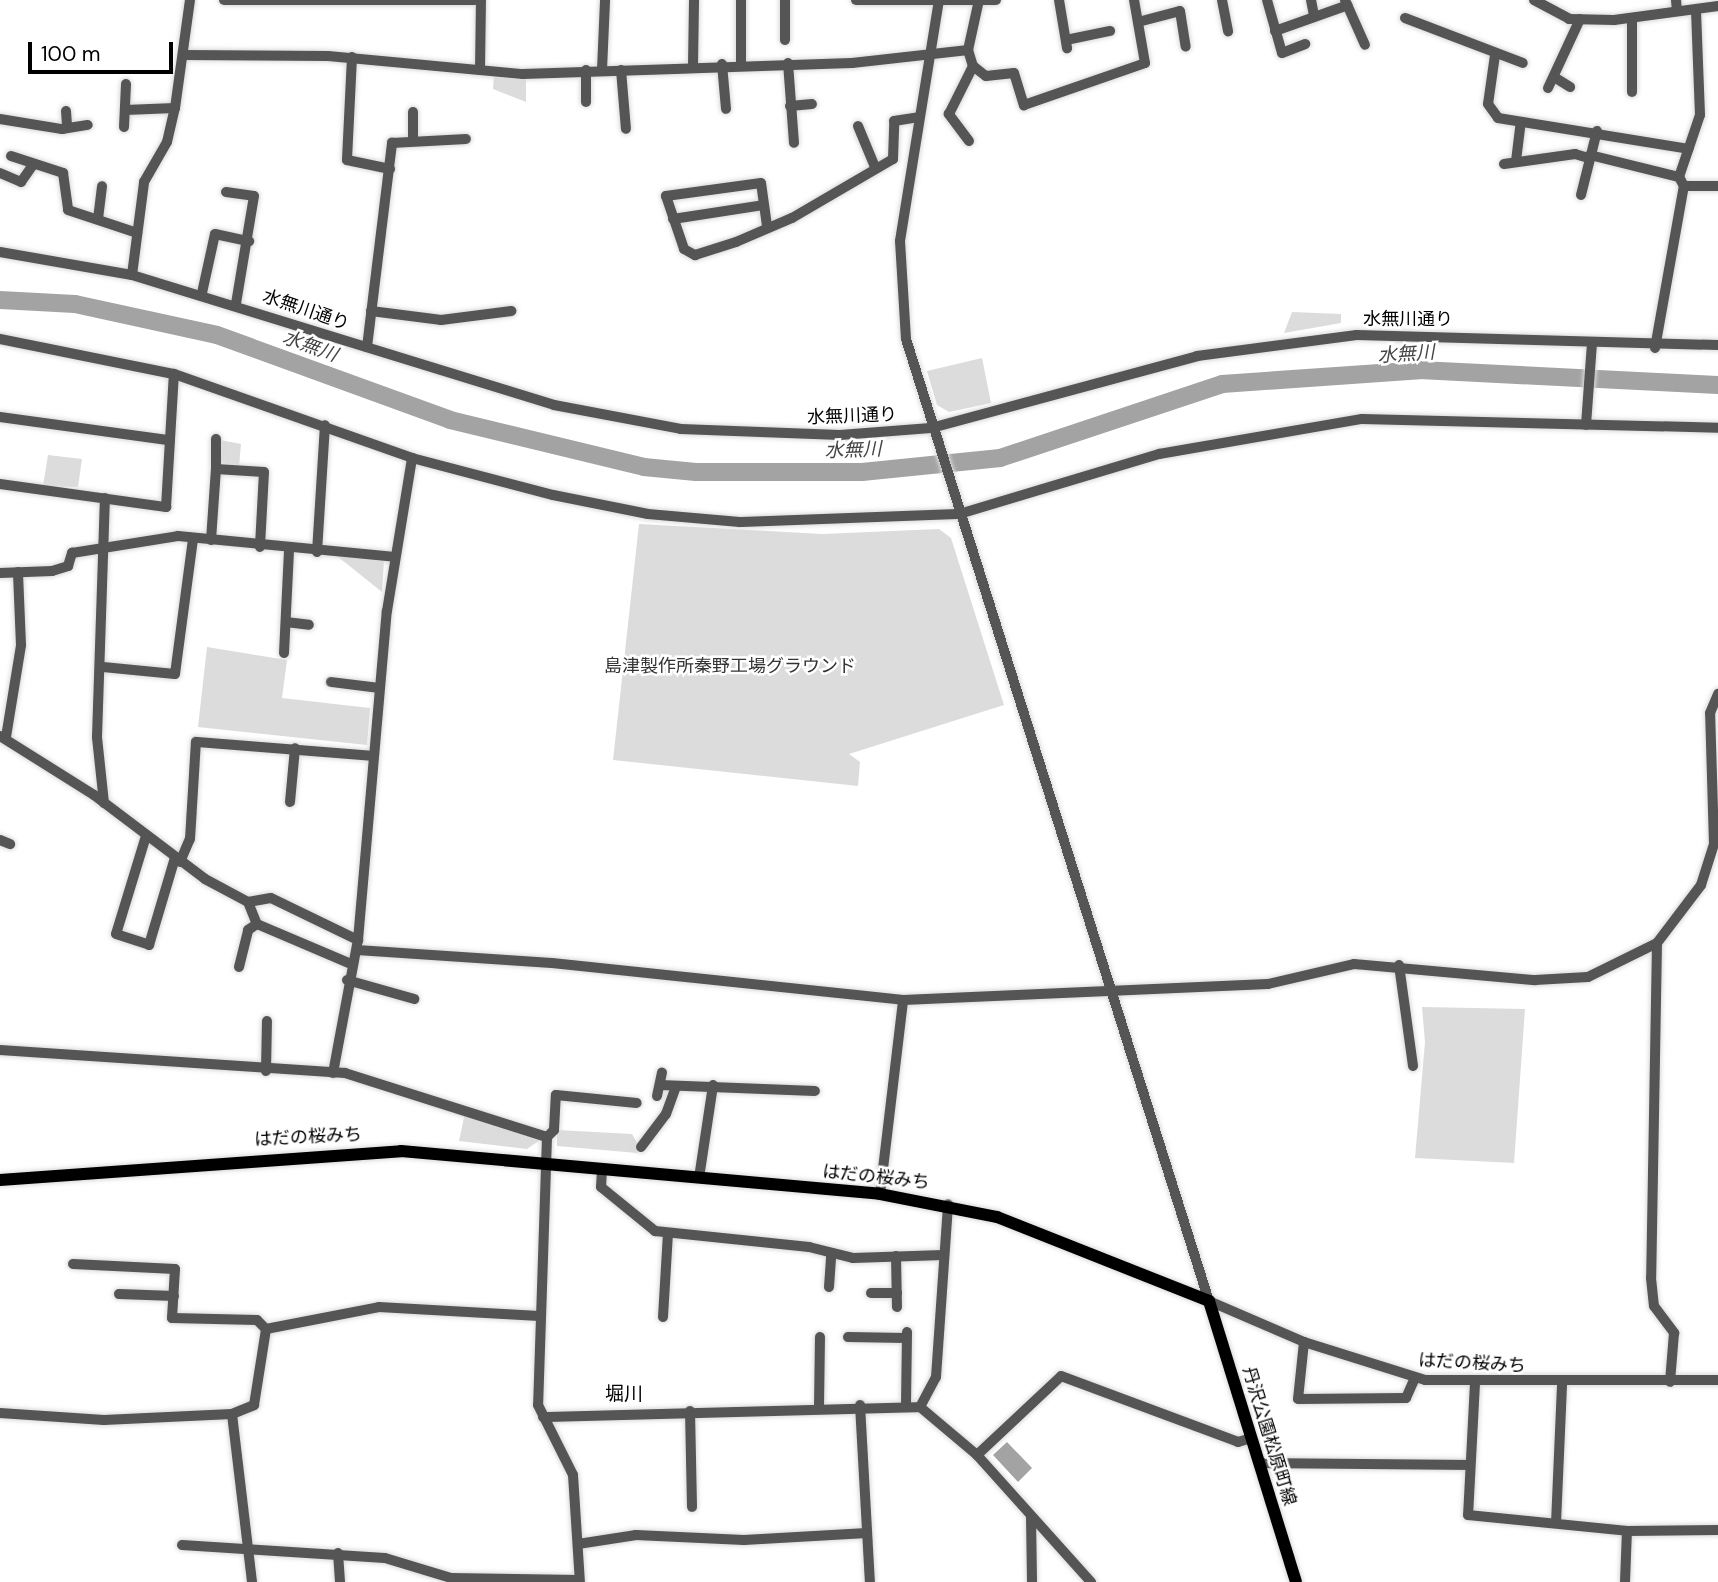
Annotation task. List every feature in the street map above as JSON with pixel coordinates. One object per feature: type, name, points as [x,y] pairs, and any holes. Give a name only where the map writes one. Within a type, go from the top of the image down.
[{"type":"main road","name":"はだの桜みち","points":[[0,1180],[338,1151],[549,1163],[880,1194],[948,1204],[1209,1301]]},
{"type":"main road","name":"丹沢公園松原町線","points":[[1209,1301],[1296,1582]]},
{"type":"street","points":[[132,275],[151,161],[166,142],[174,108],[184,55],[190,0]]},
{"type":"street","points":[[224,0],[475,0]]},
{"type":"street","points":[[480,70],[481,0]]},
{"type":"street","points":[[602,70],[606,0]]},
{"type":"street","points":[[693,66],[694,0]]},
{"type":"street","points":[[741,0],[741,64]]},
{"type":"street","points":[[785,0],[785,40]]},
{"type":"street","points":[[856,0],[996,0]]},
{"type":"street","points":[[1059,0],[1066,44],[1104,35]]},
{"type":"street","points":[[979,1],[968,50],[973,66],[986,76],[1014,73],[1024,105],[1145,63],[1134,0]]},
{"type":"street","points":[[1223,0],[1228,31]]},
{"type":"street","points":[[1268,0],[1278,55],[1305,44]]},
{"type":"street","points":[[1311,0],[1314,15]]},
{"type":"street","points":[[1534,0],[1554,15],[1580,19],[1632,19],[1677,5],[1696,10],[1718,6]]},
{"type":"street","points":[[939,1],[919,117],[900,284],[906,339],[932,432],[1209,1301]]},
{"type":"street","points":[[1275,32],[1346,2],[1365,45]]},
{"type":"street","points":[[1655,348],[1682,181],[1700,115],[1696,10]]},
{"type":"street","points":[[1138,22],[1180,11],[1186,47]]},
{"type":"street","points":[[1405,18],[1495,55],[1522,63]]},
{"type":"street","points":[[1548,88],[1580,19]]},
{"type":"street","points":[[1632,19],[1632,92]]},
{"type":"street","points":[[184,55],[352,57],[480,70],[602,70],[930,58],[968,50]]},
{"type":"street","points":[[1495,55],[1488,104],[1498,118],[1597,131],[1689,149]]},
{"type":"street","points":[[352,57],[347,160],[390,169]]},
{"type":"street","points":[[788,63],[794,143]]},
{"type":"street","points":[[722,64],[726,109]]},
{"type":"street","points":[[968,141],[949,114],[973,66]]},
{"type":"street","points":[[621,69],[626,129]]},
{"type":"street","points":[[586,70],[586,102]]},
{"type":"street","points":[[1554,77],[1570,87]]},
{"type":"street","points":[[124,127],[125,84]]},
{"type":"street","points":[[790,106],[812,104]]},
{"type":"street","points":[[125,110],[174,108]]},
{"type":"street","points":[[63,131],[66,110]]},
{"type":"street","points":[[413,113],[413,139]]},
{"type":"street","points":[[767,226],[761,183],[666,196],[684,249],[695,255],[767,226],[893,159],[896,117],[919,117]]},
{"type":"street","points":[[0,119],[63,131],[88,125]]},
{"type":"street","points":[[1516,161],[1521,122]]},
{"type":"street","points":[[858,126],[875,167]]},
{"type":"street","points":[[452,127],[452,139]]},
{"type":"street","points":[[1581,195],[1597,131]]},
{"type":"street","points":[[367,347],[392,143],[413,139],[466,139]]},
{"type":"street","points":[[11,156],[32,166],[63,173],[65,205],[82,218],[98,219],[137,233]]},
{"type":"street","points":[[1504,164],[1589,157],[1682,181],[1718,186]]},
{"type":"street","points":[[0,173],[21,182],[32,166]]},
{"type":"street","points":[[98,219],[102,186]]},
{"type":"street","points":[[226,192],[254,196],[249,241],[236,303]]},
{"type":"street","points":[[673,219],[763,205]]},
{"type":"street","points":[[202,293],[215,234],[249,241]]},
{"type":"street","name":"水無川通り","points":[[0,252],[132,275],[202,293],[367,347],[614,419],[814,434],[932,432],[1197,356],[1269,345],[1430,332],[1655,348],[1718,345]]},
{"type":"street","points":[[371,311],[440,320],[511,311]]},
{"type":"street","points":[[0,339],[174,374],[325,425],[412,458],[660,515],[740,522],[959,514],[1159,454],[1286,428],[1450,418],[1718,428]]},
{"type":"street","points":[[1586,425],[1592,343]]},
{"type":"street","points":[[0,484],[166,507],[174,374]]},
{"type":"street","points":[[0,417],[169,440]]},
{"type":"street","points":[[317,552],[325,425]]},
{"type":"street","points":[[211,540],[216,439]]},
{"type":"street","points":[[333,1073],[349,963],[358,945],[372,755],[395,557],[412,458]]},
{"type":"street","points":[[216,469],[264,472],[260,547]]},
{"type":"street","points":[[104,803],[97,737],[103,667],[105,499]]},
{"type":"street","points":[[0,573],[52,571],[68,566],[72,553],[103,547],[193,539],[289,550],[395,557]]},
{"type":"street","points":[[103,667],[175,674],[193,539]]},
{"type":"street","points":[[285,653],[280,637],[286,622],[289,550]]},
{"type":"street","points":[[18,572],[21,645],[3,736],[104,803],[177,860],[248,902],[257,924],[349,963]]},
{"type":"street","points":[[286,622],[309,625]]},
{"type":"street","points":[[331,682],[380,688]]},
{"type":"street","points":[[248,902],[271,898],[358,945],[903,1000],[1268,984],[1328,966],[1399,965],[1563,981],[1610,970],[1657,943],[1690,904],[1714,844],[1710,712],[1718,694]]},
{"type":"street","points":[[146,836],[117,934],[149,945],[177,860],[190,839],[196,742],[372,755]]},
{"type":"street","points":[[290,802],[295,748]]},
{"type":"street","points":[[239,967],[248,930],[257,924]]},
{"type":"street","points":[[1657,943],[1651,1278],[1654,1306],[1674,1332],[1670,1382]]},
{"type":"street","points":[[1399,965],[1413,1066]]},
{"type":"street","points":[[347,980],[414,999]]},
{"type":"street","points":[[880,1194],[903,1000]]},
{"type":"street","points":[[266,1071],[267,1021]]},
{"type":"street","points":[[0,1049],[266,1071],[333,1073],[373,1079],[547,1137]]},
{"type":"street","points":[[657,1096],[662,1073]]},
{"type":"street","points":[[660,1085],[675,1089],[713,1085],[760,1093],[815,1091]]},
{"type":"street","points":[[699,1178],[713,1085]]},
{"type":"street","points":[[641,1147],[666,1114],[675,1089]]},
{"type":"street","points":[[182,1545],[250,1553],[338,1553],[385,1558],[451,1578],[579,1581],[573,1475],[543,1417],[539,1316],[549,1163],[547,1137],[554,1130],[556,1095],[637,1103]]},
{"type":"street","points":[[602,1168],[601,1186],[655,1231],[810,1247],[831,1256],[943,1255]]},
{"type":"street","points":[[920,1407],[936,1377],[948,1204]]},
{"type":"street","points":[[663,1317],[668,1234]]},
{"type":"street","points":[[830,1287],[831,1256]]},
{"type":"street","points":[[896,1256],[897,1307]]},
{"type":"street","points":[[73,1264],[175,1269],[172,1318],[257,1321],[266,1329]]},
{"type":"street","points":[[871,1293],[897,1293]]},
{"type":"street","points":[[119,1294],[174,1296]]},
{"type":"street","name":"はだの桜みち","points":[[1209,1301],[1304,1342],[1415,1378],[1475,1383],[1562,1384],[1718,1380]]},
{"type":"street","points":[[266,1329],[379,1307],[539,1316]]},
{"type":"street","points":[[0,1413],[104,1420],[232,1415],[254,1405],[266,1329]]},
{"type":"street","points":[[848,1337],[861,1341],[907,1335],[906,1405]]},
{"type":"street","points":[[819,1407],[820,1337]]},
{"type":"street","points":[[1304,1342],[1298,1399],[1406,1398],[1415,1378]]},
{"type":"street","points":[[977,1455],[1061,1376],[1238,1442],[1251,1438]]},
{"type":"street","points":[[1475,1383],[1468,1515],[1627,1531],[1718,1530]]},
{"type":"street","points":[[1556,1523],[1562,1384]]},
{"type":"street","points":[[543,1417],[860,1405],[920,1407],[977,1455],[1091,1582]]},
{"type":"street","points":[[860,1405],[870,1582]]},
{"type":"street","points":[[690,1411],[692,1507]]},
{"type":"street","points":[[232,1415],[252,1582]]},
{"type":"street","points":[[1259,1463],[1469,1465]]},
{"type":"street","points":[[1031,1517],[1032,1582]]},
{"type":"street","points":[[1625,1582],[1627,1531]]},
{"type":"street","points":[[578,1544],[643,1534],[744,1540],[867,1533]]},
{"type":"street","points":[[338,1553],[341,1582]]},
{"type":"green space","points":[[494,74],[526,78],[526,102],[493,89]]},
{"type":"green space","points":[[1292,312],[1341,314],[1341,323],[1284,333]]},
{"type":"green space","points":[[982,358],[991,403],[949,412],[937,405],[927,371]]},
{"type":"green space","points":[[220,440],[241,444],[239,467],[218,462]]},
{"type":"green space","points":[[48,455],[82,459],[78,487],[43,486]]},
{"type":"green space","name":"島津製作所秦野工場グラウンド","points":[[639,524],[823,534],[939,529],[951,538],[1004,705],[849,754],[860,762],[858,786],[613,760]]},
{"type":"green space","points":[[337,556],[384,560],[382,592]]},
{"type":"green space","points":[[207,647],[287,660],[282,698],[370,708],[367,745],[198,727]]},
{"type":"green space","points":[[1422,1007],[1525,1009],[1514,1163],[1415,1158],[1425,1042]]},
{"type":"green space","points":[[465,1113],[540,1140],[527,1149],[459,1141]]},
{"type":"green space","points":[[557,1130],[632,1134],[639,1146],[637,1153],[557,1146]]},
{"type":"shaded area","points":[[1007,1442],[1032,1468],[1018,1482],[993,1455]]},
{"type":"waterway","name":"水無川","points":[[0,300],[75,304],[217,335],[450,420],[644,467],[696,472],[862,472],[1000,458],[1222,384],[1420,370],[1718,385]]},
{"type":"district","name":"堀川","points":[[624,1394]]}]
